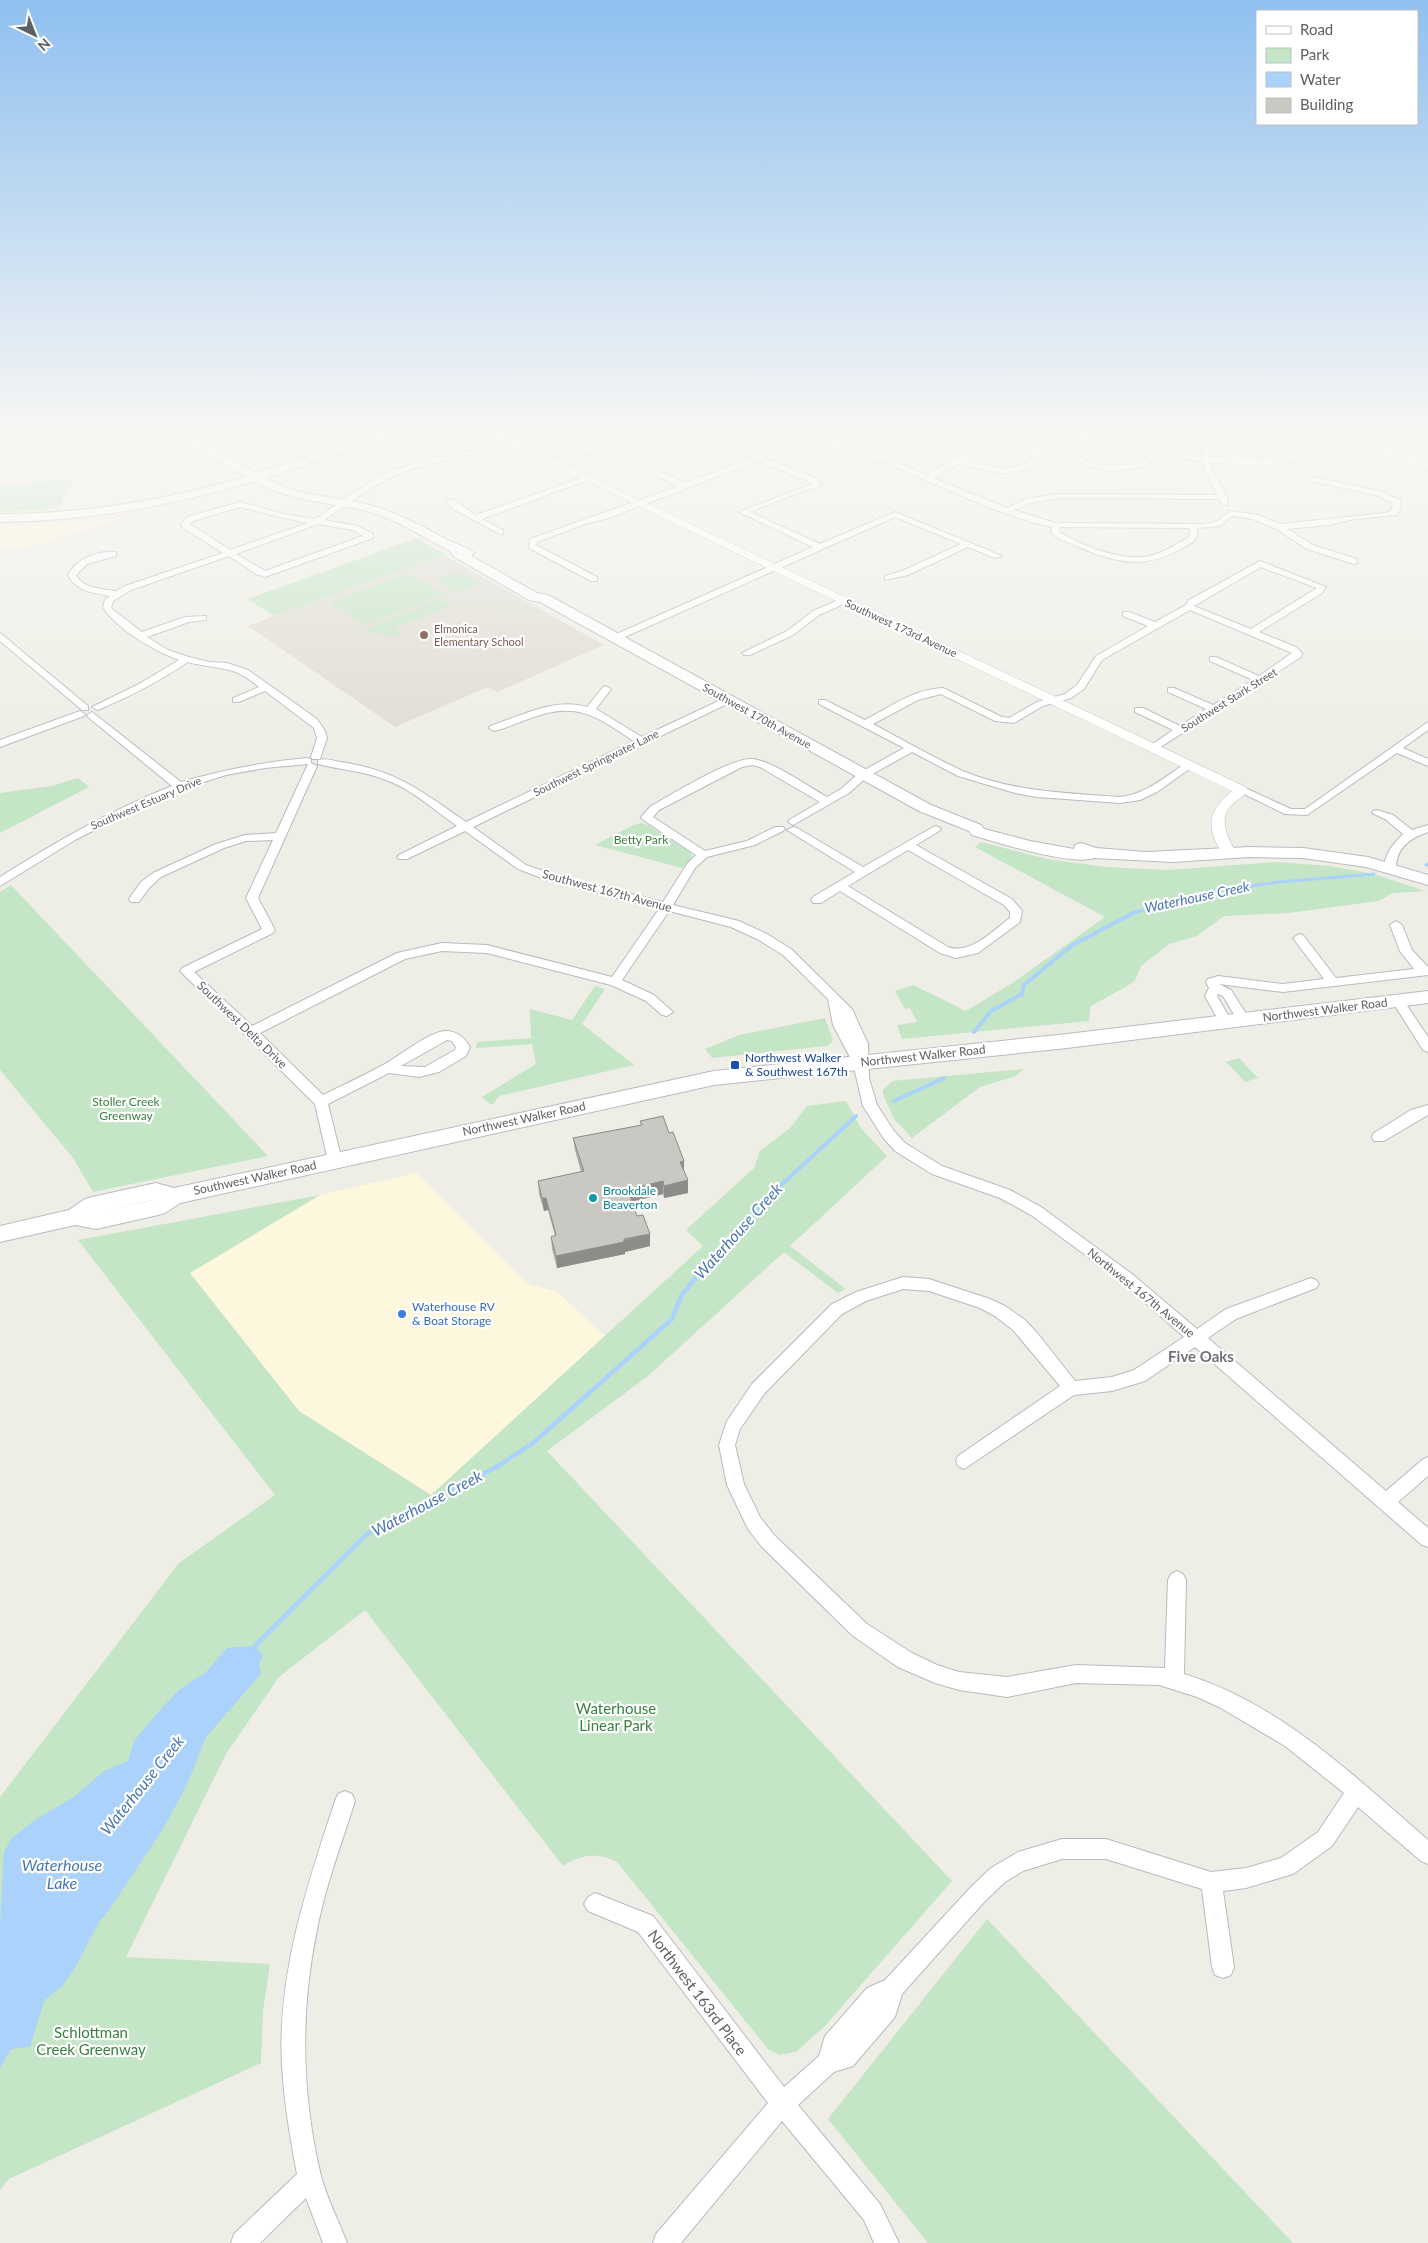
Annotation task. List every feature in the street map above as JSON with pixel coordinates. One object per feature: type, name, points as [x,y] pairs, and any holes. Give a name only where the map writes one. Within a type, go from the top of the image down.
[{"type":"main road","name":"Southwest 170th Avenue","points":[[431,536],[456,549],[457,553],[534,597],[543,598],[925,808],[975,828],[978,832],[1043,849],[1084,856],[1093,853],[1173,857],[1272,852],[1312,854],[1390,868],[1428,880]]},
{"type":"main road","name":"Northwest Walker Road","points":[[335,1161],[714,1078],[860,1064],[1428,997]]},
{"type":"main road","name":"Southwest Walker Road","points":[[0,1234],[75,1217],[93,1222],[158,1207],[174,1196],[335,1161]]},
{"type":"street","points":[[202,536],[265,574],[369,536]]},
{"type":"street","points":[[278,536],[116,594],[109,600],[107,607],[110,612],[140,636],[166,652],[209,665],[227,666],[246,672],[313,721],[322,730],[323,740],[314,762]]},
{"type":"street","points":[[549,536],[533,542],[532,546],[594,579]]},
{"type":"street","name":"Southwest 173rd Avenue","points":[[706,536],[1242,790]]},
{"type":"street","points":[[795,536],[817,546]]},
{"type":"street","points":[[614,638],[775,568],[817,546],[842,536]]},
{"type":"street","points":[[948,536],[998,556]]},
{"type":"street","points":[[1060,536],[1108,555],[1132,560],[1159,556],[1191,540],[1194,536]]},
{"type":"street","points":[[1292,536],[1310,547],[1354,560]]},
{"type":"street","points":[[888,578],[905,573],[968,544]]},
{"type":"street","points":[[113,554],[92,558],[81,564],[74,570],[72,579],[81,586],[116,594]]},
{"type":"street","points":[[866,724],[923,694],[937,690],[943,691],[1005,721],[1010,721],[1040,704],[1068,696],[1081,688],[1099,658],[1260,564],[1322,587],[1319,591],[1252,632],[1189,607]]},
{"type":"street","points":[[747,653],[790,632],[816,613],[843,601]]},
{"type":"street","points":[[1126,614],[1156,626]]},
{"type":"street","points":[[140,636],[188,619],[203,618]]},
{"type":"street","name":"Southwest Stark Street","points":[[1152,748],[1296,657],[1297,653],[1293,649],[1252,632]]},
{"type":"street","points":[[0,636],[180,787]]},
{"type":"street","points":[[0,744],[133,693],[155,681],[186,659]]},
{"type":"street","points":[[1213,659],[1260,680]]},
{"type":"street","points":[[236,700],[266,687]]},
{"type":"street","points":[[590,710],[606,689]]},
{"type":"street","points":[[1171,690],[1214,709]]},
{"type":"street","name":"Southwest Springwater Lane","points":[[403,857],[728,700]]},
{"type":"street","points":[[822,702],[911,749],[968,776],[1015,790],[1062,797],[1120,800],[1136,798],[1153,790],[1190,765]]},
{"type":"street","points":[[494,728],[553,708],[570,707],[590,710],[641,741]]},
{"type":"street","points":[[1139,710],[1181,730]]},
{"type":"street","points":[[1229,853],[1218,832],[1217,816],[1222,806],[1242,790],[1289,812],[1300,814],[1307,812],[1428,725]]},
{"type":"street","points":[[614,982],[666,907],[691,866],[702,856],[751,842],[778,829],[786,832],[845,791],[863,775],[911,749]]},
{"type":"street","points":[[1396,749],[1428,763]]},
{"type":"street","name":"Southwest Estuary Drive","points":[[0,882],[83,829],[180,787],[235,770],[272,763],[314,762]]},
{"type":"street","name":"Southwest 167th Avenue","points":[[314,762],[356,767],[392,778],[413,790],[522,867],[550,878],[735,924],[763,937],[805,967],[834,999],[834,1013],[848,1046],[860,1064]]},
{"type":"street","name":"Southwest Delta Drive","points":[[314,762],[252,898],[269,930],[186,972],[251,1032],[321,1102]]},
{"type":"street","points":[[702,856],[646,817],[655,808],[738,764],[752,762],[764,765],[828,802]]},
{"type":"street","points":[[1377,813],[1389,818],[1410,834]]},
{"type":"street","points":[[793,826],[864,873]]},
{"type":"street","points":[[1390,868],[1390,858],[1393,851],[1410,834],[1428,828]]},
{"type":"street","points":[[817,900],[910,846],[935,829]]},
{"type":"street","points":[[135,899],[145,885],[157,875],[220,846],[245,838],[279,836]]},
{"type":"street","points":[[841,887],[944,950],[956,954],[974,950],[1016,919],[1016,911],[1008,902],[910,846]]},
{"type":"street","points":[[1396,925],[1406,951],[1426,972]]},
{"type":"street","points":[[1298,938],[1333,982]]},
{"type":"street","points":[[251,1032],[401,956],[442,947],[486,949],[614,982],[650,998],[667,1012]]},
{"type":"street","points":[[1235,1021],[1227,993],[1215,988],[1212,982],[1218,980],[1283,988],[1426,972]]},
{"type":"street","points":[[1215,988],[1211,996],[1235,1021]]},
{"type":"street","points":[[1398,1001],[1428,1047]]},
{"type":"street","points":[[335,1161],[321,1102],[388,1068],[439,1037],[448,1034],[459,1040],[463,1047],[461,1053],[429,1071],[411,1074],[388,1068]]},
{"type":"street","name":"Northwest 167th Avenue","points":[[860,1064],[870,1106],[889,1135],[900,1147],[937,1170],[1005,1194],[1036,1211],[1127,1278],[1428,1539]]},
{"type":"street","points":[[1379,1137],[1416,1114],[1428,1110]]},
{"type":"street","points":[[1071,1388],[1019,1325],[985,1302],[929,1285],[903,1283],[882,1287],[853,1299],[837,1309],[758,1388],[733,1426],[727,1445],[736,1485],[754,1523],[768,1542],[835,1606],[876,1642],[935,1674],[959,1681],[1007,1687],[1076,1674],[1159,1676],[1174,1679],[1228,1701],[1292,1738],[1428,1854]]},
{"type":"street","points":[[964,1461],[1071,1388],[1112,1384],[1139,1376],[1231,1314],[1311,1284]]},
{"type":"street","points":[[1385,1503],[1428,1465]]},
{"type":"street","points":[[1174,1679],[1177,1580]]},
{"type":"street","points":[[665,2243],[782,2104],[828,2063],[845,2058],[886,2010],[893,1988],[978,1894],[998,1875],[1018,1862],[1062,1849],[1106,1850],[1211,1882],[1246,1878],[1286,1868],[1325,1839],[1357,1792]]},
{"type":"street","points":[[335,2243],[310,2178],[300,2130],[293,2063],[294,2000],[305,1935],[319,1880],[345,1801]]},
{"type":"street","points":[[1211,1882],[1223,1967]]},
{"type":"street","name":"Northwest 163rd Place","points":[[595,1904],[645,1924],[782,2104],[872,2212],[887,2243]]},
{"type":"street","points":[[243,2243],[310,2178]]},
{"type":"shaded area","points":[[0,536],[65,536],[19,550],[0,550]]},
{"type":"shaded area","name":"Elmonica Elementary School","points":[[442,554],[604,645],[497,692],[488,687],[395,727],[248,626]]},
{"type":"shaded area","name":"Waterhouse RV & Boat Storage","points":[[416,1173],[526,1283],[557,1292],[605,1336],[431,1496],[299,1411],[189,1273],[320,1195]]},
{"type":"green space","points":[[417,538],[444,554],[274,616],[248,599]]},
{"type":"green space","points":[[408,573],[444,594],[365,625],[330,603]]},
{"type":"green space","points":[[460,573],[481,583],[480,585],[454,592],[438,579]]},
{"type":"green space","points":[[440,598],[451,606],[394,628],[404,635],[385,636],[385,634],[370,633],[364,629]]},
{"type":"green space","points":[[78,778],[89,787],[0,833],[0,793],[51,786]]},
{"type":"green space","name":"Betty Park","points":[[641,823],[648,825],[691,853],[692,857],[682,868],[595,845],[633,825]]},
{"type":"green space","points":[[981,842],[1047,859],[1106,867],[1167,870],[1277,862],[1330,866],[1374,874],[1425,891],[1393,893],[1378,901],[1289,913],[1224,916],[1197,936],[1169,944],[1141,966],[1134,982],[1091,1006],[1089,1021],[902,1039],[897,1025],[917,1022],[910,1008],[905,1009],[895,991],[913,985],[966,1011],[1014,982],[1105,917],[975,847]]},
{"type":"green space","name":"Stoller Creek Greenway","points":[[11,885],[268,1156],[93,1192],[73,1158],[0,1070],[0,892]]},
{"type":"green space","points":[[595,986],[605,989],[582,1024],[634,1065],[499,1096],[493,1104],[490,1104],[482,1097],[536,1064],[532,1044],[476,1048],[477,1042],[531,1038],[530,1009],[572,1020]]},
{"type":"green space","points":[[825,1018],[833,1040],[827,1046],[712,1058],[705,1049],[739,1035]]},
{"type":"green space","points":[[1239,1058],[1258,1078],[1245,1082],[1226,1062]]},
{"type":"green space","points":[[1024,1069],[1016,1076],[980,1087],[912,1138],[894,1119],[883,1094],[883,1090],[892,1081]]},
{"type":"green space","points":[[846,1101],[861,1128],[887,1156],[790,1246],[846,1289],[838,1293],[784,1252],[648,1376],[547,1451],[952,1881],[825,2026],[796,2052],[779,2055],[768,2049],[617,1862],[603,1857],[590,1856],[577,1859],[563,1866],[365,1610],[279,1677],[226,1754],[126,1957],[270,1964],[263,2011],[261,2063],[9,2179],[0,2190],[0,1797],[179,1563],[275,1495],[78,1240],[320,1195],[190,1273],[299,1411],[431,1495],[703,1246],[686,1230],[754,1168],[760,1151],[790,1128],[807,1106]]},
{"type":"green space","points":[[987,1919],[1293,2243],[928,2243],[828,2119]]},
{"type":"water","name":"Waterhouse Lake","points":[[255,1646],[263,1655],[259,1665],[261,1674],[206,1737],[186,1787],[161,1832],[107,1913],[100,1920],[74,1970],[63,1985],[44,2001],[30,2047],[11,2049],[0,2068],[0,1925],[4,1852],[12,1838],[36,1819],[74,1797],[104,1771],[128,1761],[134,1741],[160,1710],[179,1690],[206,1672],[227,1648]]},
{"type":"building","name":"Brookdale Beaverton","points":[[663,1116],[669,1133],[673,1132],[684,1161],[680,1162],[688,1180],[664,1186],[663,1181],[633,1188],[634,1192],[629,1193],[637,1216],[643,1215],[650,1234],[624,1239],[624,1242],[556,1256],[551,1237],[556,1235],[546,1198],[542,1198],[538,1181],[584,1171],[573,1138],[642,1125],[640,1121]]},
{"type":"waterway","name":"Waterhouse Creek","points":[[1133,913],[1207,892],[1279,882],[1374,874]]},
{"type":"waterway","name":"Waterhouse Creek","points":[[974,1032],[991,1011],[1022,994],[1024,985],[1071,946],[1133,913]]},
{"type":"waterway","name":"Waterhouse Creek","points":[[894,1101],[944,1078]]},
{"type":"waterway","name":"Waterhouse Creek","points":[[714,1255],[778,1188],[856,1116]]},
{"type":"waterway","name":"Waterhouse Creek","points":[[252,1649],[367,1534],[498,1466],[533,1443],[672,1319],[681,1296],[715,1254]]},
{"type":"place","name":"Elmonica Elementary School","points":[[424,635]]},
{"type":"place","name":"Northwest Walker & Southwest 167th","points":[[735,1065]]},
{"type":"place","name":"Brookdale Beaverton","points":[[593,1198]]},
{"type":"place","name":"Waterhouse RV & Boat Storage","points":[[402,1314]]},
{"type":"district","name":"Five Oaks","points":[[1201,1357]]},
{"type":"park label","name":"Waterhouse Linear Park","points":[[616,1718]]},
{"type":"park label","name":"Schlottman Creek Greenway","points":[[91,2042]]}]
